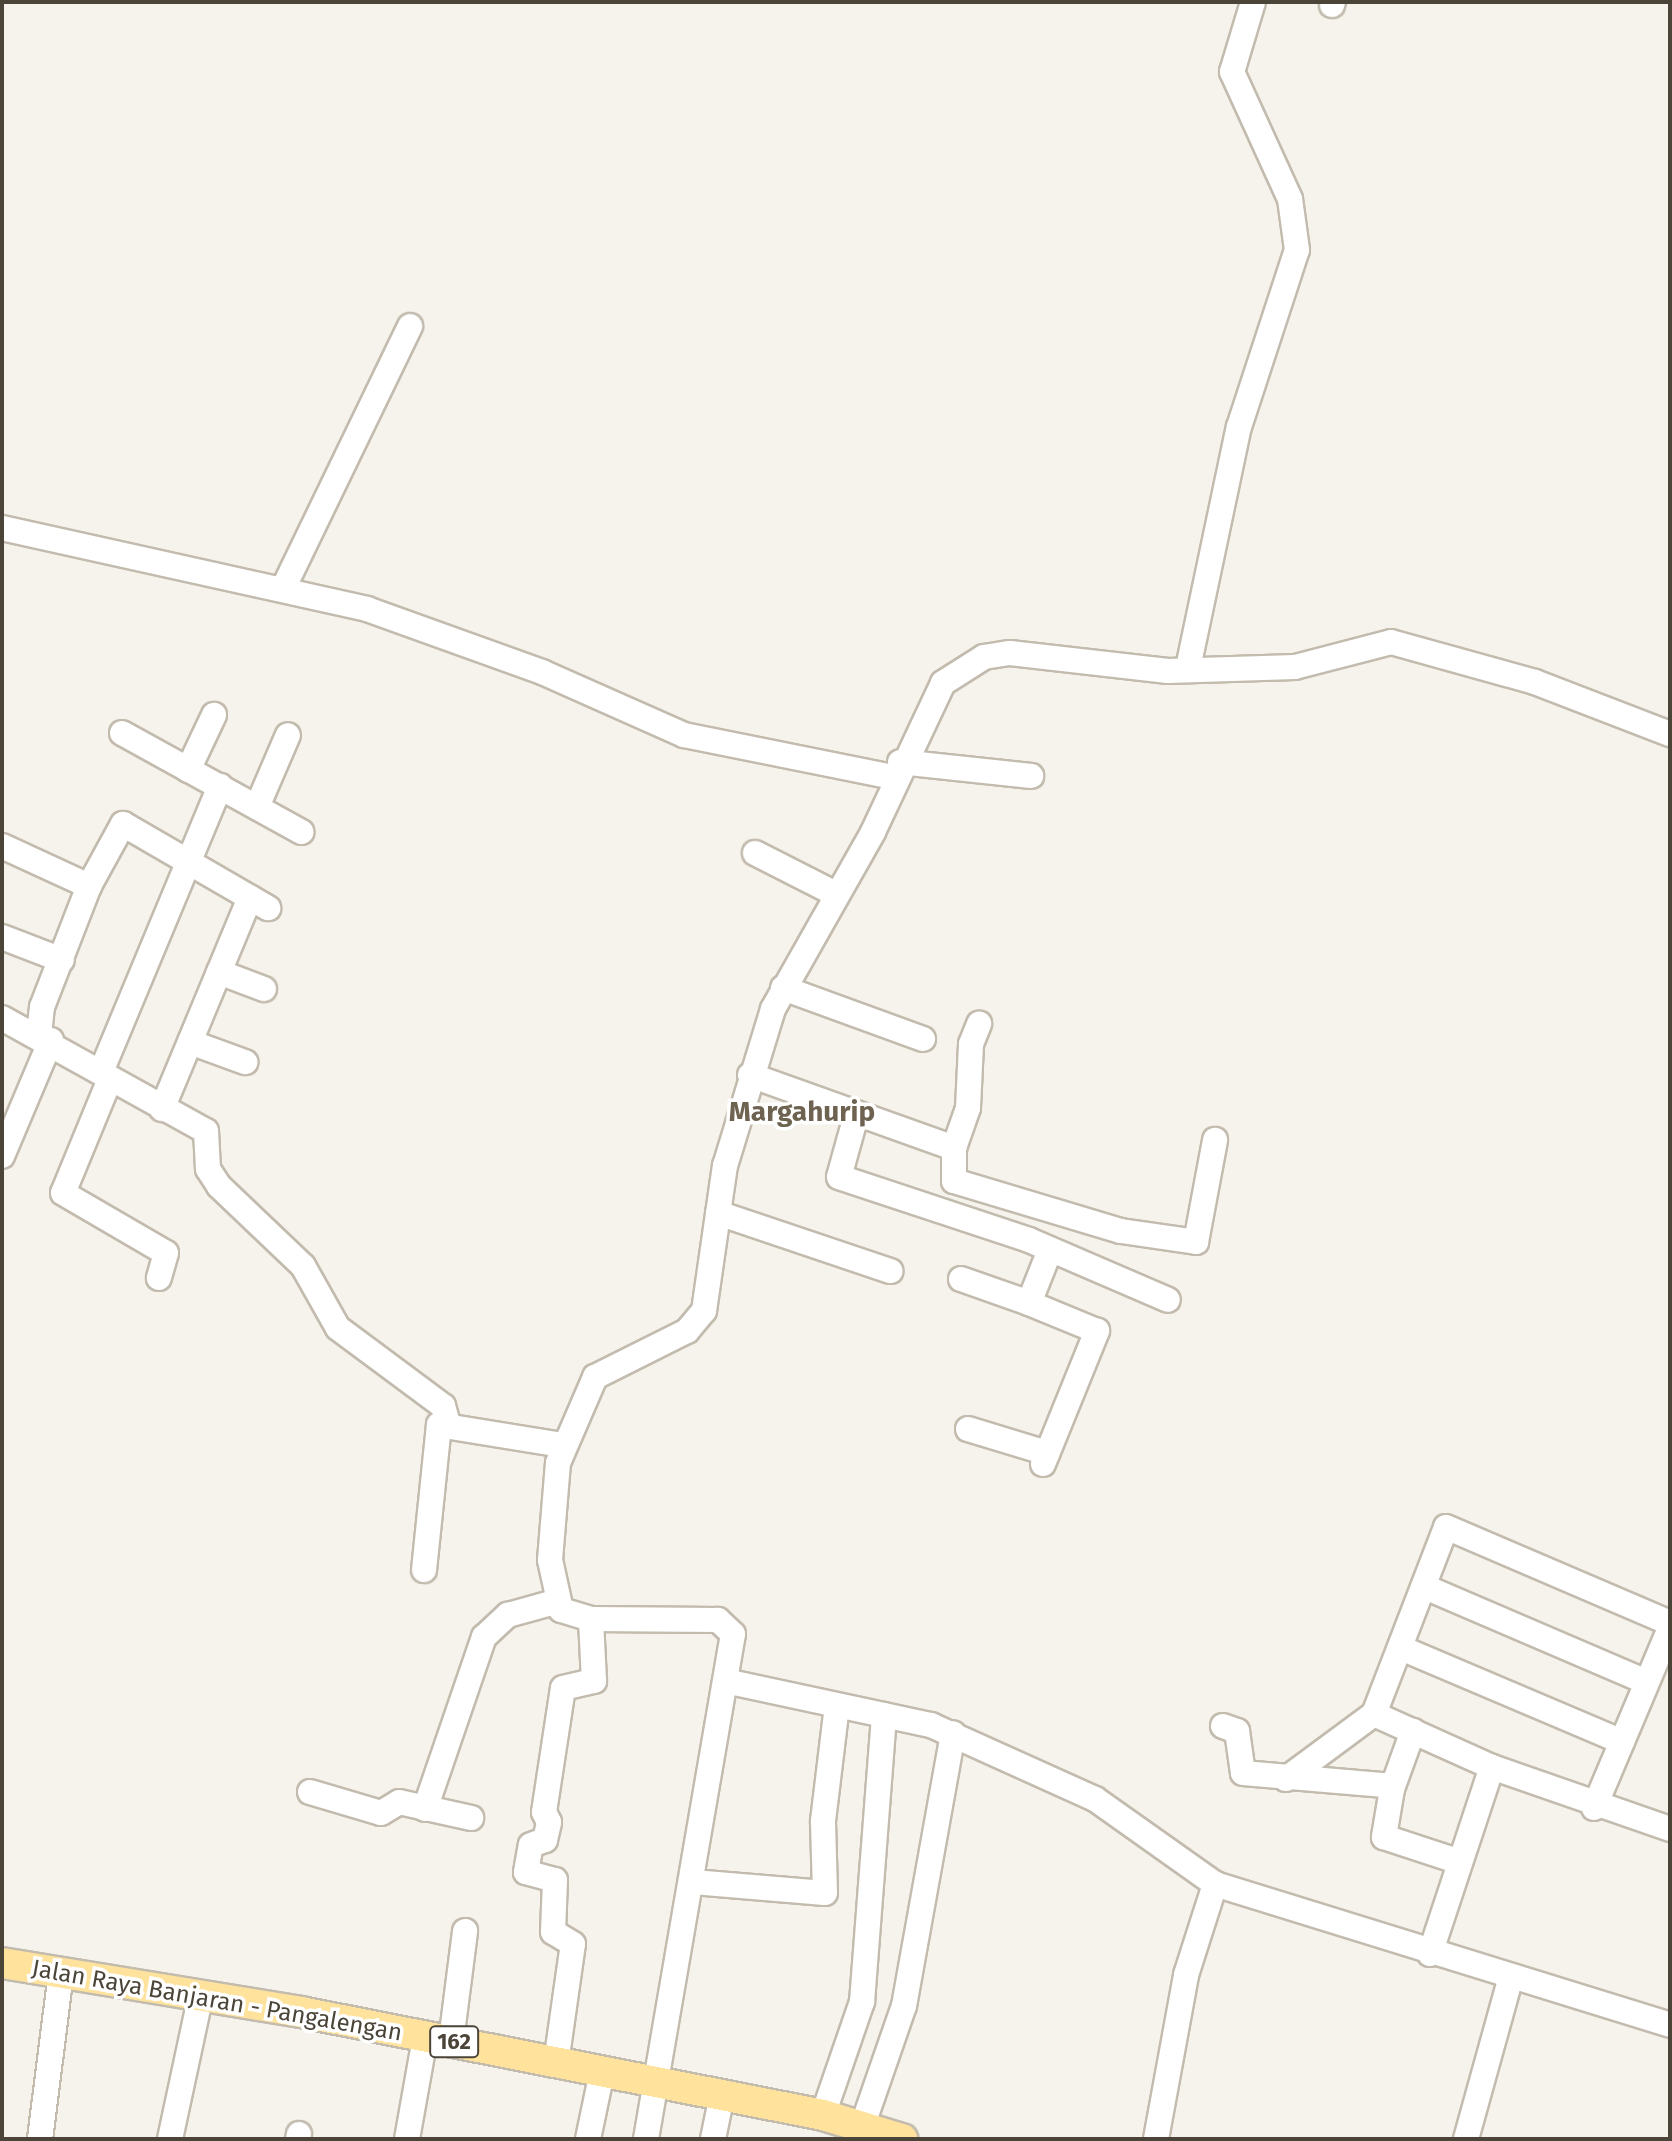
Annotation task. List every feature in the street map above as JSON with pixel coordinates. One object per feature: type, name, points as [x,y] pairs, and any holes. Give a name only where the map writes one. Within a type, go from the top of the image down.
[{"type":"main road","name":"Jalan Raya Banjaran - Pangalengan","points":[[2,1963],[201,1994],[438,2039],[823,2115],[902,2139]]},
{"type":"street","points":[[1188,668],[1239,427],[1297,250],[1290,199],[1233,81],[1253,2]]},
{"type":"street","points":[[283,589],[410,326]]},
{"type":"street","points":[[2,528],[129,562],[283,589],[390,615],[684,735],[897,770],[1031,776]]},
{"type":"street","points":[[646,2139],[730,1682],[728,1624],[591,1619],[568,1615],[555,1602],[550,1560],[563,1445],[595,1377],[698,1321],[711,1285],[718,1213],[750,1075],[783,988],[834,893],[873,832],[897,770],[943,683],[984,657],[1188,668],[1295,667],[1391,642],[1535,682],[1670,734]]},
{"type":"street","points":[[188,770],[214,715]]},
{"type":"street","points":[[122,733],[301,832]]},
{"type":"street","points":[[257,807],[288,735]]},
{"type":"street","points":[[159,1278],[166,1253],[63,1193],[184,859],[220,786]]},
{"type":"street","points":[[2,1156],[12,1102],[45,1037],[62,960],[89,886],[123,824],[259,903],[219,972],[162,1109]]},
{"type":"street","points":[[2,846],[89,886]]},
{"type":"street","points":[[755,853],[834,893]]},
{"type":"street","points":[[2,937],[62,960]]},
{"type":"street","points":[[219,972],[264,989]]},
{"type":"street","points":[[783,988],[923,1039]]},
{"type":"street","points":[[2,1018],[45,1037],[162,1109],[206,1131],[208,1169],[219,1186],[303,1266],[338,1328],[443,1406],[444,1426],[424,1570]]},
{"type":"street","points":[[979,1024],[971,1044],[968,1108],[954,1148],[954,1181],[1121,1231],[1196,1242],[1215,1140]]},
{"type":"street","points":[[190,1042],[245,1062]]},
{"type":"street","points":[[750,1075],[856,1116],[954,1148]]},
{"type":"street","points":[[856,1116],[839,1177],[1050,1250],[1168,1300]]},
{"type":"street","points":[[718,1213],[890,1271]]},
{"type":"street","points":[[1029,1303],[1050,1250]]},
{"type":"street","points":[[961,1279],[1097,1331],[1045,1458],[968,1429]]},
{"type":"street","points":[[444,1426],[563,1445]]},
{"type":"street","points":[[1286,1779],[1374,1714],[1425,1587],[1440,1536],[1453,1526],[1670,1626],[1594,1808]]},
{"type":"street","points":[[1425,1587],[1647,1682]]},
{"type":"street","points":[[425,1809],[484,1637],[500,1618],[555,1602]]},
{"type":"street","points":[[556,2063],[573,1944],[553,1932],[555,1880],[526,1872],[531,1845],[545,1840],[549,1822],[544,1812],[563,1688],[594,1681],[591,1619]]},
{"type":"street","points":[[1401,1648],[1622,1742]]},
{"type":"street","points":[[730,1682],[953,1733],[1095,1799],[1215,1884],[1430,1954],[1670,2025]]},
{"type":"street","points":[[693,1882],[825,1893],[823,1821],[837,1706]]},
{"type":"street","points":[[1374,1714],[1594,1808],[1670,1829]]},
{"type":"street","points":[[823,2115],[862,2002],[884,1715]]},
{"type":"street","points":[[1223,1726],[1237,1731],[1238,1769],[1286,1779],[1392,1789]]},
{"type":"street","points":[[1413,1731],[1392,1789],[1384,1837],[1460,1862]]},
{"type":"street","points":[[862,2127],[904,2006],[953,1733]]},
{"type":"street","points":[[1430,1954],[1492,1767]]},
{"type":"street","points":[[310,1792],[381,1813],[399,1802],[471,1818]]},
{"type":"street","points":[[1156,2139],[1186,1975],[1215,1884]]},
{"type":"street","points":[[407,2139],[438,2039],[465,1931]]},
{"type":"street","points":[[40,2139],[61,1973]]},
{"type":"street","points":[[1466,2139],[1511,1977]]},
{"type":"street","points":[[170,2139],[201,1994]]},
{"type":"street","points":[[588,2139],[602,2072]]},
{"type":"street","points":[[713,2139],[722,2095]]},
{"type":"district","name":"Margahurip","points":[[802,1112]]}]
